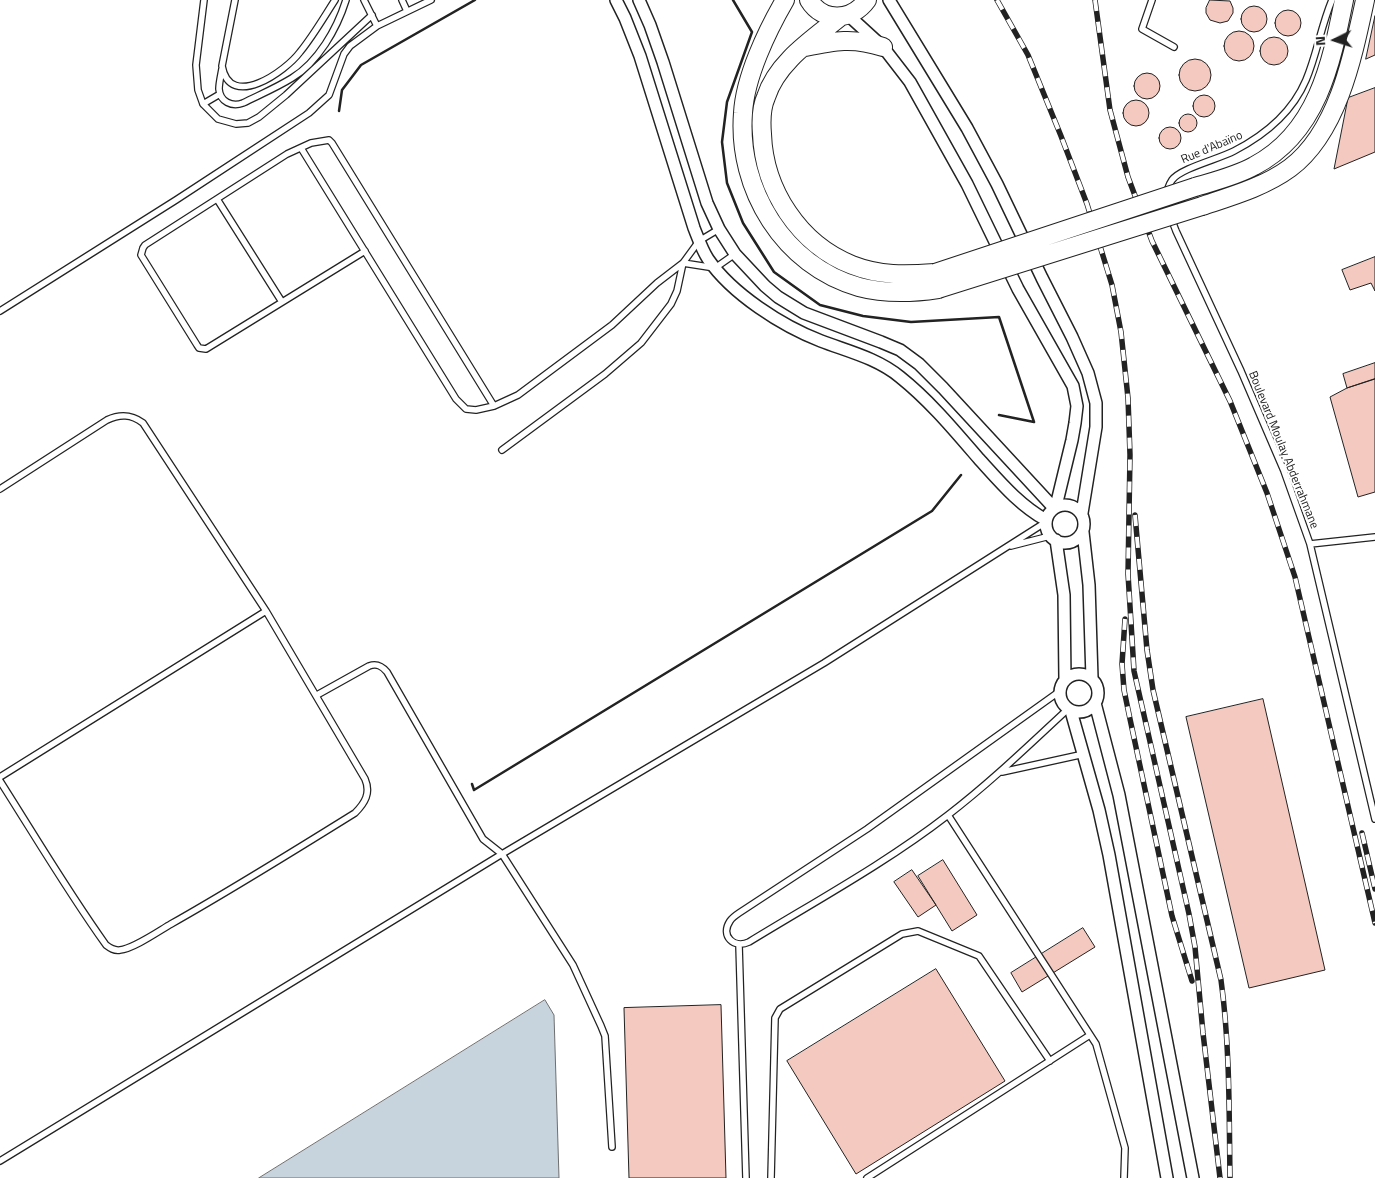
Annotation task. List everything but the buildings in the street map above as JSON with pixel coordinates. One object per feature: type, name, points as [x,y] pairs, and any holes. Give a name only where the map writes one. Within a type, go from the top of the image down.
[{"type":"main road","points":[[785,0],[757,59],[748,85],[743,112],[743,142],[747,170],[758,200],[788,245],[809,262],[830,275],[859,287],[887,292],[914,292],[936,281],[1252,167],[1268,157],[1302,125],[1315,103],[1327,68],[1344,0]]},
{"type":"main road","points":[[809,0],[820,12],[827,15],[844,16]]},
{"type":"main road","points":[[867,0],[861,7],[844,16],[802,48],[772,82],[765,97],[761,120],[762,144],[767,169],[776,193],[788,214],[829,253],[851,265],[876,272],[936,281],[1202,206],[1263,184],[1290,168],[1310,149],[1325,129],[1338,101],[1358,33],[1365,0]]},
{"type":"main road","points":[[802,48],[840,40],[863,41],[883,47]]},
{"type":"street","points":[[616,0],[626,18],[640,56],[675,171],[699,240],[708,259],[715,268],[734,288],[790,328],[873,361],[898,375],[939,413],[1006,490],[1028,509],[1046,521]]},
{"type":"street","points":[[639,0],[663,62],[698,179],[719,229],[735,254],[765,286],[778,297],[804,313],[900,350],[919,364],[944,388],[1055,507]]},
{"type":"street","points":[[889,0],[967,128],[996,184],[1088,373],[1096,403],[1096,428],[1082,513],[1085,523],[1083,532],[1089,585],[1092,678],[1098,689],[1098,695],[1095,703],[1089,710],[1083,712],[1070,710]]},
{"type":"street","points":[[844,16],[883,47],[910,82],[967,184],[1018,289],[1073,386],[1077,406],[1075,423],[1055,507],[1049,513],[1046,521],[1047,532],[1053,538],[1063,543],[1072,542],[1083,532]]},
{"type":"street","points":[[1055,507],[1070,505],[1082,513]]},
{"type":"street","points":[[1053,538],[1064,595],[1066,644],[1062,702],[1070,710],[1084,754],[1109,856],[1167,1178]]},
{"type":"street","points":[[1062,685],[1069,676],[1081,673],[1092,678]]},
{"type":"street","points":[[1095,703],[1119,795],[1193,1178]]},
{"type":"lane","points":[[204,0],[196,74],[198,90],[203,104],[218,119],[223,122],[236,124],[254,120],[286,95],[372,15]]},
{"type":"lane","points":[[235,0],[222,66],[226,77],[239,87],[249,87],[267,79],[300,53],[335,0]]},
{"type":"lane","points":[[223,60],[220,94],[227,103],[239,105],[293,78],[308,65],[320,51],[339,19],[346,0]]},
{"type":"lane","points":[[364,0],[377,26]]},
{"type":"lane","points":[[402,0],[407,11]]},
{"type":"lane","points":[[0,310],[176,200],[309,113],[329,94],[344,54],[350,46],[377,26],[431,0]]},
{"type":"lane","points":[[1152,0],[1142,29],[1174,47]]},
{"type":"lane","name":"Rue d'Abaïno","points":[[1168,186],[1176,175],[1183,171],[1223,157],[1254,141],[1281,118],[1296,98],[1306,80],[1332,0]]},
{"type":"lane","points":[[203,104],[220,94]]},
{"type":"lane","points":[[365,250],[209,348],[202,349],[197,345],[143,258],[142,251],[146,245],[287,154],[318,141],[329,140],[494,406]]},
{"type":"lane","points":[[300,148],[461,406],[466,409],[476,410],[494,406],[518,394],[612,325],[657,283],[683,263],[699,240],[719,229]]},
{"type":"lane","name":"Boulevard Moulay Abderrahmane","points":[[1168,186],[1166,196],[1168,208],[1176,231],[1241,371],[1284,471],[1310,544],[1375,819]]},
{"type":"lane","points":[[218,199],[282,302]]},
{"type":"lane","points":[[683,263],[715,268],[735,254]]},
{"type":"lane","points":[[502,450],[605,374],[641,343],[671,304],[677,291],[683,263]]},
{"type":"lane","points":[[0,489],[115,416],[135,417],[143,423],[266,611],[365,779],[368,791],[362,806],[355,813],[247,880],[152,935],[120,950],[113,950],[106,945],[74,900],[54,864],[0,779],[266,611]]},
{"type":"lane","points":[[0,1161],[502,854],[824,663],[1046,521]]},
{"type":"lane","points":[[1310,544],[1375,537]]},
{"type":"lane","points":[[1004,547],[1053,538]]},
{"type":"lane","points":[[317,696],[374,664],[383,667],[387,672],[483,839],[502,854],[572,965],[601,1026],[605,1036],[612,1147]]},
{"type":"lane","points":[[1062,685],[867,829],[731,919],[728,926],[728,934],[734,944],[739,946],[749,942],[889,856],[948,815],[1070,710]]},
{"type":"lane","points":[[1000,772],[1084,754]]},
{"type":"lane","points":[[948,815],[1096,1044],[1125,1148],[1124,1178]]},
{"type":"lane","points":[[771,1178],[775,1018],[780,1009],[902,934],[918,931],[979,956],[1050,1061]]},
{"type":"lane","points":[[739,946],[746,1178]]},
{"type":"lane","points":[[866,1178],[1090,1035]]},
{"type":"shaded area","points":[[545,1000],[554,1015],[559,1178],[259,1178]]},
{"type":"railway","points":[[997,0],[1028,55],[1087,204],[1112,285],[1121,332],[1128,398],[1130,455],[1128,574],[1134,671],[1195,947],[1220,1178]]},
{"type":"railway","points":[[1095,0],[1110,110],[1128,177],[1152,241],[1230,401],[1267,493],[1295,577],[1375,923]]},
{"type":"railway","points":[[1135,515],[1147,650],[1153,690],[1221,980],[1228,1054],[1230,1178]]},
{"type":"railway","points":[[1125,619],[1122,664],[1124,690],[1172,916],[1192,981]]},
{"type":"railway","points":[[1362,833],[1375,889]]},
{"type":"wall","points":[[339,111],[342,90],[361,65],[475,0]]},
{"type":"wall","points":[[733,0],[752,32],[727,102],[722,142],[727,183],[743,223],[774,272],[820,305],[863,316],[911,322],[999,317],[1034,422]]},
{"type":"wall","points":[[999,415],[1034,422]]},
{"type":"wall","points":[[472,784],[474,790],[932,511],[961,475]]}]
